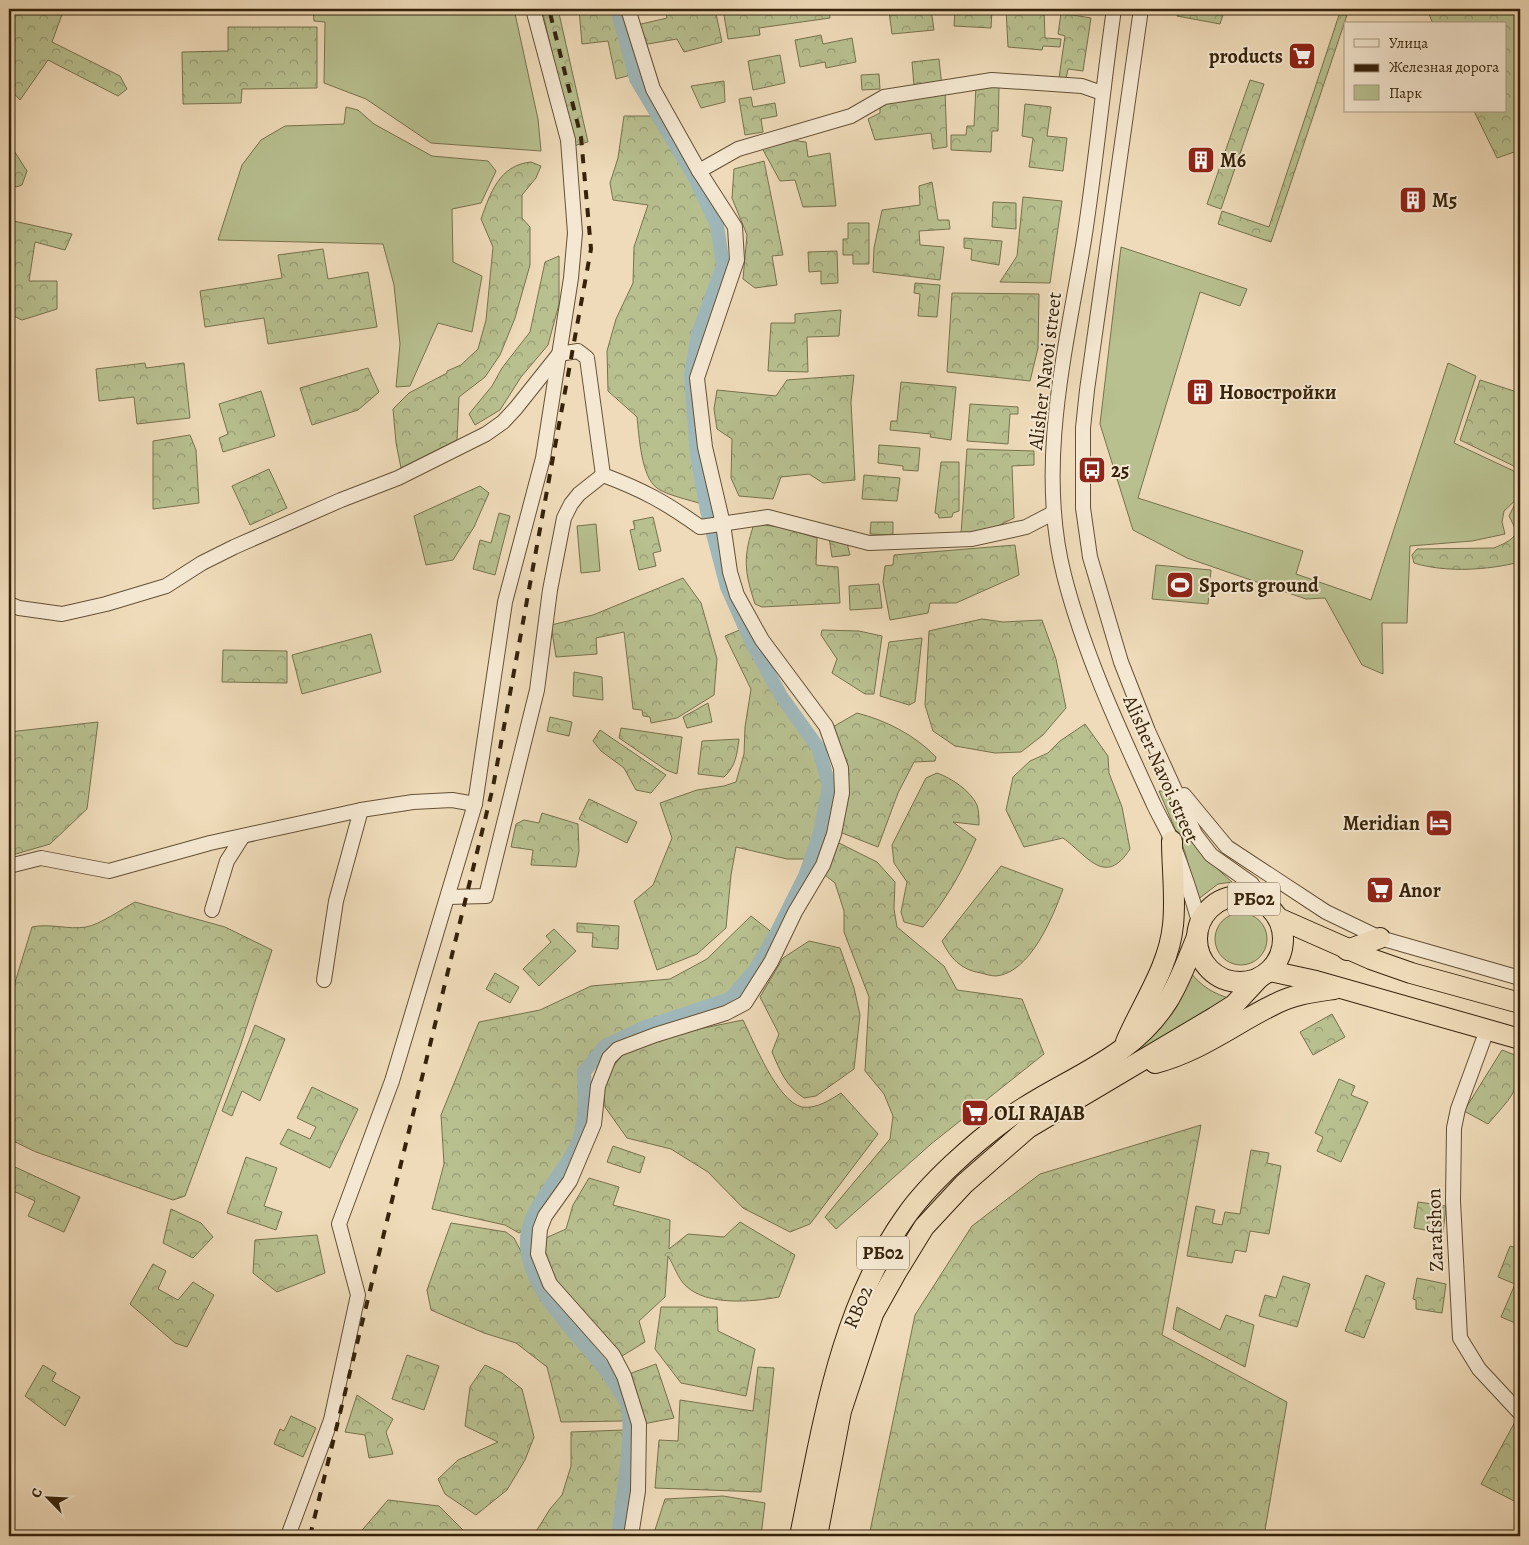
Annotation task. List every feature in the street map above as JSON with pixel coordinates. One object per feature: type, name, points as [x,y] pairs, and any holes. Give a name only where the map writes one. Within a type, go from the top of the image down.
[{"type":"highway","points":[[1124,1048],[1159,973],[1174,925],[1172,841]]},
{"type":"highway","name":"РБ02","points":[[1124,1048],[1148,1025],[1167,1002],[1206,914],[1226,899],[1238,896],[1261,902],[1278,918],[1347,950],[1411,973],[1520,1003]]},
{"type":"highway","name":"РБ02","points":[[1131,1069],[1234,1005],[1279,957],[1283,940],[1278,918]]},
{"type":"highway","points":[[1199,931],[1202,958],[1216,975],[1237,982],[1264,974],[1316,980],[1338,988],[1520,1039]]},
{"type":"highway","points":[[1347,950],[1380,938]]},
{"type":"highway","points":[[1131,1069],[1184,1055],[1287,998],[1338,988]]},
{"type":"highway","name":"RB02","points":[[800,1536],[842,1346],[877,1262],[906,1215],[948,1170],[1007,1119],[1105,1062],[1124,1048]]},
{"type":"highway","name":"RB02","points":[[818,1536],[841,1411],[873,1314],[896,1270],[924,1228],[964,1184],[1028,1128],[1131,1069]]},
{"type":"street","points":[[288,1536],[331,1420],[358,1294],[339,1224],[392,1081],[475,804],[505,602],[543,458],[571,278],[575,233],[568,140],[533,9]]},
{"type":"street","points":[[628,9],[653,89],[699,172],[734,227],[737,260],[697,378],[705,447],[723,524],[730,572],[737,595],[762,640],[826,726],[841,768],[842,793],[834,834],[823,865],[795,912],[771,962],[745,1003],[726,1013],[655,1035],[618,1049],[609,1058],[598,1086],[594,1124],[591,1132],[570,1182],[545,1216],[540,1229],[538,1254],[550,1284],[613,1355],[624,1376],[639,1424],[638,1491],[631,1536]]},
{"type":"street","name":"Alisher Navoi street","points":[[1114,9],[1084,238],[1058,392],[1054,450],[1053,513],[1064,574],[1083,634],[1108,700],[1155,808],[1172,841],[1199,931]]},
{"type":"street","name":"Alisher Navoi street","points":[[1141,9],[1087,390],[1083,428],[1083,508],[1090,556],[1121,662],[1195,834],[1211,855],[1252,884],[1261,902]]},
{"type":"street","points":[[699,172],[738,149],[851,116],[884,97],[992,80],[1082,86],[1102,93]]},
{"type":"street","points":[[9,604],[19,608],[62,614],[106,604],[166,586],[202,563],[234,547],[340,500],[398,478],[486,434],[510,415],[559,354],[578,351],[587,358],[603,475]]},
{"type":"street","points":[[603,475],[643,490],[668,504],[700,527],[768,517],[870,543],[972,539],[1026,527],[1053,513]]},
{"type":"street","points":[[448,897],[486,896],[537,690],[550,590],[564,518],[579,494],[603,475]]},
{"type":"street","points":[[1164,765],[1191,806],[1227,847],[1326,912],[1380,938],[1520,978]]},
{"type":"street","points":[[9,866],[41,858],[109,871],[210,843],[361,810],[413,802],[452,800],[475,804]]},
{"type":"street","points":[[324,980],[336,901],[361,810]]},
{"type":"street","points":[[212,910],[227,862],[242,836]]},
{"type":"street","name":"Zarafshon","points":[[1487,1030],[1458,1109],[1454,1128],[1453,1200],[1460,1338],[1479,1369],[1520,1412]]},
{"type":"green space","points":[[9,9],[64,9],[52,42],[120,76],[127,89],[118,96],[48,60],[20,100],[9,88]]},
{"type":"green space","points":[[313,9],[514,9],[538,119],[541,151],[431,143],[366,99],[324,83],[325,22],[314,21]]},
{"type":"green space","points":[[542,9],[558,9],[588,142],[573,146]]},
{"type":"green space","points":[[579,9],[613,9],[631,75],[616,79],[608,41],[582,44]]},
{"type":"green space","points":[[665,9],[715,9],[722,42],[684,52],[677,39],[642,45],[637,25],[667,18]]},
{"type":"green space","points":[[723,9],[829,9],[830,18],[759,28],[760,35],[728,39]]},
{"type":"green space","points":[[931,9],[934,30],[892,34],[889,11]]},
{"type":"green space","points":[[955,9],[992,9],[991,28],[954,26]]},
{"type":"green space","points":[[1006,9],[1044,9],[1045,38],[1061,39],[1060,47],[1043,46],[1042,50],[1008,47]]},
{"type":"green space","points":[[1179,9],[1225,9],[1220,24],[1177,16]]},
{"type":"green space","points":[[1341,9],[1349,9],[1271,242],[1218,224],[1222,211],[1269,227]]},
{"type":"green space","points":[[1427,9],[1520,9],[1520,150],[1497,158],[1474,112],[1506,112],[1506,22],[1432,22]]},
{"type":"green space","points":[[1061,13],[1091,18],[1083,71],[1068,69],[1066,79],[1059,78],[1065,36],[1058,34]]},
{"type":"green space","points":[[228,27],[317,27],[317,88],[242,89],[241,103],[183,104],[182,52],[228,51]]},
{"type":"green space","points":[[821,35],[823,44],[852,38],[856,62],[826,68],[825,62],[800,67],[795,40]]},
{"type":"green space","points":[[780,55],[785,83],[753,90],[748,61]]},
{"type":"green space","points":[[939,59],[942,87],[914,86],[912,62]]},
{"type":"green space","points":[[879,74],[880,89],[862,90],[861,75]]},
{"type":"green space","points":[[1250,80],[1264,84],[1221,209],[1207,204]]},
{"type":"green space","points":[[724,81],[725,102],[701,108],[691,86]]},
{"type":"green space","points":[[976,86],[999,87],[998,131],[992,131],[991,152],[951,150],[951,135],[966,135],[967,126],[974,126]]},
{"type":"green space","points":[[945,90],[947,147],[933,149],[931,133],[875,140],[868,119],[880,113],[880,104]]},
{"type":"green space","points":[[751,97],[753,107],[775,103],[777,116],[761,119],[763,132],[745,135],[739,99]]},
{"type":"green space","points":[[1025,104],[1051,107],[1047,136],[1067,138],[1063,171],[1029,167],[1033,138],[1022,136]]},
{"type":"green space","points":[[346,107],[358,110],[374,124],[432,156],[488,161],[496,171],[481,203],[452,209],[453,262],[482,276],[472,332],[438,323],[410,386],[396,387],[400,344],[394,285],[383,244],[218,240],[242,165],[261,140],[285,126],[344,124]]},
{"type":"green space","points":[[624,116],[651,116],[688,175],[713,224],[718,265],[695,336],[687,376],[692,454],[702,504],[666,493],[652,483],[644,465],[637,417],[608,391],[607,351],[616,319],[633,283],[634,247],[648,205],[613,200],[610,183],[618,158]]},
{"type":"green space","points":[[782,139],[806,142],[808,157],[830,153],[836,206],[803,207],[795,180],[780,181],[762,148]]},
{"type":"green space","points":[[9,143],[27,171],[22,185],[16,187],[9,181]]},
{"type":"green space","points":[[764,161],[783,255],[772,256],[777,285],[755,288],[743,279],[747,235],[732,198],[734,169]]},
{"type":"green space","points":[[531,162],[541,166],[536,178],[522,195],[522,218],[530,227],[530,265],[515,318],[500,355],[485,377],[459,397],[457,440],[401,468],[396,443],[393,409],[409,393],[461,365],[478,349],[486,320],[493,247],[481,219],[492,191],[503,175],[520,164]]},
{"type":"green space","points":[[932,182],[938,220],[949,220],[950,229],[919,231],[920,245],[944,247],[940,280],[873,272],[874,248],[882,210],[920,205],[919,186]]},
{"type":"green space","points":[[1023,197],[1062,201],[1050,283],[1000,282],[1017,256]]},
{"type":"green space","points":[[993,202],[1016,203],[1016,229],[992,227]]},
{"type":"green space","points":[[9,220],[72,234],[65,250],[35,242],[29,281],[57,281],[57,309],[22,320],[9,314]]},
{"type":"green space","points":[[848,223],[869,223],[869,264],[853,264],[853,255],[843,255],[843,239],[848,239]]},
{"type":"green space","points":[[964,238],[1002,241],[999,265],[971,260],[972,249],[964,248]]},
{"type":"green space","points":[[1121,247],[1247,289],[1240,306],[1200,292],[1138,498],[1303,551],[1296,574],[1371,600],[1448,363],[1476,376],[1454,443],[1520,474],[1520,496],[1504,511],[1502,522],[1505,534],[1472,541],[1410,546],[1407,623],[1382,623],[1383,674],[1362,665],[1325,598],[1306,599],[1187,558],[1133,530],[1100,424]]},
{"type":"green space","points":[[323,249],[328,279],[368,272],[377,327],[268,344],[264,318],[205,327],[200,291],[282,278],[278,255]]},
{"type":"green space","points":[[837,251],[838,283],[821,284],[821,271],[809,272],[808,252]]},
{"type":"green space","points":[[559,256],[559,304],[548,345],[521,377],[500,410],[475,425],[469,414],[492,386],[502,368],[530,332],[545,262]]},
{"type":"green space","points":[[915,283],[940,285],[937,317],[918,316],[920,294],[914,293]]},
{"type":"green space","points":[[952,293],[1039,294],[1038,348],[1030,381],[947,372]]},
{"type":"green space","points":[[841,310],[839,336],[807,337],[808,372],[768,371],[771,323],[795,323],[795,314]]},
{"type":"green space","points":[[145,363],[146,368],[184,363],[190,418],[137,424],[134,397],[99,401],[96,369]]},
{"type":"green space","points":[[368,368],[379,392],[358,410],[312,425],[300,388]]},
{"type":"green space","points":[[854,375],[851,402],[855,480],[823,483],[809,474],[781,477],[773,499],[739,496],[731,478],[732,439],[717,429],[714,409],[717,390],[776,396],[787,380]]},
{"type":"green space","points":[[1480,380],[1520,393],[1520,469],[1460,440]]},
{"type":"green space","points":[[901,382],[956,387],[951,440],[930,437],[931,434],[890,430],[891,421],[897,421]]},
{"type":"green space","points":[[261,391],[275,436],[223,452],[219,438],[228,434],[219,404]]},
{"type":"green space","points":[[970,404],[1018,407],[1018,414],[1010,414],[1008,444],[967,441]]},
{"type":"green space","points":[[190,435],[196,450],[199,503],[153,509],[153,441]]},
{"type":"green space","points":[[879,445],[920,448],[918,471],[903,470],[903,466],[878,463]]},
{"type":"green space","points":[[967,449],[1034,451],[1034,465],[1012,466],[1014,518],[986,532],[961,534]]},
{"type":"green space","points":[[941,462],[959,462],[959,511],[953,513],[952,517],[939,518],[938,514],[935,513]]},
{"type":"green space","points":[[269,469],[287,508],[250,525],[232,486]]},
{"type":"green space","points":[[864,475],[900,478],[897,501],[862,499]]},
{"type":"green space","points":[[480,486],[489,493],[474,527],[453,560],[426,565],[414,516]]},
{"type":"green space","points":[[1520,502],[1520,562],[1494,567],[1467,569],[1440,568],[1414,563],[1412,555],[1417,549],[1494,548],[1507,542],[1517,532],[1509,516],[1514,506]]},
{"type":"green space","points":[[499,513],[510,516],[495,575],[473,569],[480,540],[491,543]]},
{"type":"green space","points":[[653,517],[661,551],[653,553],[656,566],[639,570],[630,530],[635,529],[633,521]]},
{"type":"green space","points":[[871,522],[893,522],[893,535],[870,534]]},
{"type":"green space","points":[[596,524],[600,571],[581,573],[577,526]]},
{"type":"green space","points":[[754,524],[781,527],[817,538],[816,565],[838,567],[840,603],[762,607],[755,604],[746,564],[748,546]]},
{"type":"green space","points":[[829,537],[846,539],[850,555],[832,557]]},
{"type":"green space","points":[[1015,545],[1019,575],[956,603],[930,603],[928,613],[890,620],[883,582],[885,566],[893,565],[894,555]]},
{"type":"green space","points":[[1156,565],[1211,570],[1208,604],[1152,599]]},
{"type":"green space","points":[[683,578],[701,603],[717,659],[714,695],[677,718],[651,723],[650,717],[643,716],[642,710],[633,709],[624,632],[596,638],[597,654],[556,657],[551,625],[593,615]]},
{"type":"green space","points":[[879,584],[882,608],[850,610],[849,586]]},
{"type":"green space","points":[[982,619],[1003,622],[1042,620],[1056,659],[1066,708],[1043,735],[1021,752],[995,753],[955,746],[933,731],[925,705],[929,631]]},
{"type":"green space","points":[[742,629],[781,698],[816,749],[828,786],[819,831],[809,859],[787,859],[736,847],[731,875],[726,928],[697,954],[657,970],[634,901],[653,885],[672,838],[660,803],[697,790],[724,786],[736,782],[744,754],[745,727],[751,689],[725,636]]},
{"type":"green space","points":[[822,630],[859,631],[882,636],[874,694],[865,694],[832,673],[837,659],[821,635]]},
{"type":"green space","points":[[371,634],[381,672],[302,694],[292,655]]},
{"type":"green space","points":[[922,638],[915,702],[909,705],[880,696],[889,642]]},
{"type":"green space","points":[[223,650],[287,651],[287,683],[222,682]]},
{"type":"green space","points":[[574,672],[602,677],[603,700],[573,696]]},
{"type":"green space","points":[[708,703],[712,722],[687,728],[683,717]]},
{"type":"green space","points":[[857,713],[899,729],[919,742],[936,757],[935,761],[914,762],[898,793],[878,847],[837,831],[849,774],[831,728]]},
{"type":"green space","points":[[550,717],[572,722],[569,736],[547,731]]},
{"type":"green space","points":[[98,722],[87,809],[50,844],[9,856],[9,732]]},
{"type":"green space","points":[[1085,724],[1108,756],[1109,773],[1122,807],[1130,849],[1121,860],[1112,866],[1104,867],[1096,864],[1063,838],[1024,847],[1006,810],[1013,777],[1030,761],[1048,753],[1060,741]]},
{"type":"green space","points":[[621,728],[682,737],[677,774],[666,770],[619,738]]},
{"type":"green space","points":[[600,730],[666,775],[651,793],[636,790],[624,768],[601,751],[593,741]]},
{"type":"green space","points":[[739,739],[737,755],[724,777],[698,774],[702,741]]},
{"type":"green space","points":[[937,773],[954,781],[970,794],[977,805],[979,825],[953,822],[976,839],[953,885],[923,927],[904,922],[901,912],[907,882],[894,863],[892,845],[926,778]]},
{"type":"green space","points":[[1159,791],[1165,791],[1179,817],[1202,851],[1232,882],[1218,884],[1197,900],[1185,852]]},
{"type":"green space","points":[[589,799],[637,822],[627,843],[579,819]]},
{"type":"green space","points":[[542,813],[578,824],[579,851],[576,867],[531,865],[533,850],[511,847],[516,824],[524,820],[539,823]]},
{"type":"green space","points":[[837,842],[877,862],[895,882],[894,909],[897,927],[944,966],[957,990],[1022,999],[1044,1054],[931,1144],[836,1229],[825,1217],[890,1139],[893,1116],[884,1094],[865,1071],[869,997],[844,932],[844,911],[835,883],[821,872]]},
{"type":"green space","points":[[1001,866],[1063,889],[1046,928],[1030,955],[1008,973],[994,976],[962,966],[949,953],[942,941]]},
{"type":"green space","points":[[135,902],[225,927],[272,950],[240,1047],[185,1196],[173,1200],[36,1152],[9,1139],[9,1002],[32,927],[72,928],[91,926]]},
{"type":"green space","points":[[1241,913],[1255,917],[1263,925],[1267,939],[1263,953],[1255,961],[1241,965],[1227,961],[1219,953],[1215,939],[1219,925],[1227,917]]},
{"type":"green space","points":[[751,916],[774,934],[754,968],[729,997],[642,1026],[604,1044],[583,1071],[583,1105],[577,1140],[524,1230],[519,1233],[505,1225],[432,1209],[444,1164],[441,1115],[479,1022],[540,1010],[591,986],[670,979],[707,959]]},
{"type":"green space","points":[[577,923],[619,926],[618,949],[592,947],[593,933],[577,932]]},
{"type":"green space","points":[[554,929],[576,951],[539,986],[523,969],[551,942],[546,936]]},
{"type":"green space","points":[[809,941],[840,948],[854,988],[860,1015],[854,1069],[816,1096],[804,1098],[788,1083],[775,1059],[772,1052],[779,1034],[760,997],[783,958]]},
{"type":"green space","points":[[1190,972],[1209,989],[1232,999],[1115,1066]]},
{"type":"green space","points":[[495,973],[519,987],[510,1003],[486,989]]},
{"type":"green space","points":[[1332,1014],[1345,1037],[1313,1055],[1300,1032]]},
{"type":"green space","points":[[743,1020],[767,1070],[775,1083],[793,1102],[802,1107],[813,1107],[841,1093],[878,1134],[810,1224],[790,1232],[743,1208],[708,1172],[671,1149],[627,1138],[605,1107],[603,1080],[626,1050],[660,1037]]},
{"type":"green space","points":[[255,1025],[285,1039],[260,1101],[242,1091],[232,1116],[222,1111]]},
{"type":"green space","points":[[1502,1050],[1520,1057],[1520,1069],[1516,1087],[1508,1101],[1488,1124],[1464,1111]]},
{"type":"green space","points":[[1339,1079],[1355,1086],[1351,1095],[1368,1102],[1341,1162],[1317,1151],[1323,1137],[1315,1133]]},
{"type":"green space","points":[[312,1087],[358,1109],[330,1168],[280,1144],[288,1129],[310,1139],[316,1127],[297,1118]]},
{"type":"green space","points":[[1201,1125],[1162,1335],[1287,1402],[1264,1536],[869,1536],[915,1315],[972,1226],[1040,1174]]},
{"type":"green space","points":[[613,1146],[645,1157],[640,1173],[607,1162]]},
{"type":"green space","points":[[1251,1150],[1269,1153],[1267,1163],[1281,1166],[1269,1234],[1250,1231],[1246,1252],[1235,1250],[1232,1263],[1187,1256],[1196,1206],[1215,1210],[1212,1223],[1222,1225],[1225,1212],[1240,1214]]},
{"type":"green space","points":[[246,1157],[277,1168],[264,1206],[282,1212],[276,1230],[227,1213]]},
{"type":"green space","points":[[15,1167],[80,1197],[64,1232],[28,1216],[35,1201],[9,1189],[9,1181]]},
{"type":"green space","points":[[589,1178],[619,1187],[613,1205],[670,1220],[669,1249],[688,1234],[724,1237],[740,1222],[795,1255],[779,1297],[730,1301],[706,1297],[683,1283],[668,1256],[665,1297],[639,1321],[645,1342],[622,1356],[549,1277],[539,1241],[566,1229],[573,1205]]},
{"type":"green space","points":[[1418,1202],[1446,1206],[1443,1233],[1414,1228]]},
{"type":"green space","points":[[171,1209],[201,1223],[213,1237],[193,1258],[163,1243]]},
{"type":"green space","points":[[451,1223],[506,1232],[514,1238],[549,1305],[605,1372],[624,1406],[624,1421],[561,1422],[547,1367],[516,1343],[484,1333],[431,1310],[427,1290]]},
{"type":"green space","points":[[317,1235],[325,1273],[277,1292],[253,1273],[255,1240]]},
{"type":"green space","points":[[1510,1246],[1520,1249],[1520,1325],[1501,1317],[1515,1284],[1498,1277]]},
{"type":"green space","points":[[153,1264],[166,1271],[158,1289],[178,1300],[193,1282],[214,1295],[187,1347],[175,1343],[130,1304]]},
{"type":"green space","points":[[1366,1275],[1385,1283],[1364,1338],[1345,1331]]},
{"type":"green space","points":[[1283,1276],[1310,1284],[1297,1327],[1259,1316],[1265,1295],[1276,1298]]},
{"type":"green space","points":[[1417,1278],[1446,1284],[1442,1313],[1416,1309],[1416,1300],[1413,1299]]},
{"type":"green space","points":[[661,1307],[717,1307],[718,1331],[755,1349],[746,1396],[681,1383],[655,1349]]},
{"type":"green space","points":[[1177,1307],[1220,1330],[1226,1315],[1254,1325],[1245,1367],[1173,1329]]},
{"type":"green space","points":[[407,1355],[439,1366],[424,1410],[392,1399]]},
{"type":"green space","points":[[656,1364],[674,1418],[643,1424],[629,1374]]},
{"type":"green space","points":[[43,1365],[56,1373],[52,1381],[80,1397],[65,1426],[25,1396]]},
{"type":"green space","points":[[485,1365],[502,1373],[522,1389],[534,1437],[525,1460],[507,1490],[476,1515],[445,1494],[438,1479],[458,1460],[498,1442],[465,1426],[470,1387]]},
{"type":"green space","points":[[758,1367],[774,1368],[761,1492],[655,1488],[659,1440],[678,1441],[680,1400],[753,1411]]},
{"type":"green space","points":[[357,1395],[393,1419],[386,1432],[393,1454],[369,1458],[365,1435],[345,1432]]},
{"type":"green space","points":[[291,1416],[316,1428],[303,1457],[274,1444],[280,1429],[284,1431]]},
{"type":"green space","points":[[1516,1420],[1520,1422],[1520,1504],[1481,1484]]},
{"type":"green space","points":[[624,1430],[625,1457],[615,1536],[542,1536],[537,1530],[550,1509],[562,1495],[571,1466],[571,1432]]},
{"type":"green space","points":[[723,1496],[765,1503],[761,1536],[653,1536],[665,1499]]},
{"type":"green space","points":[[388,1500],[439,1506],[469,1536],[357,1536]]},
{"type":"waterway","points":[[617,9],[636,79],[694,176],[717,225],[723,266],[698,334],[691,375],[697,454],[707,511],[727,587],[752,643],[781,696],[819,749],[829,786],[820,833],[805,876],[776,934],[755,970],[730,999],[643,1028],[605,1046],[584,1072],[584,1115],[579,1140],[573,1153],[539,1206],[532,1219],[528,1233],[527,1247],[531,1266],[539,1285],[563,1320],[605,1369],[627,1404],[629,1415],[628,1449],[618,1536]]},
{"type":"railway","points":[[310,1536],[493,787],[591,249],[581,137],[549,9]]},
{"type":"place","name":"products","points":[[1302,56]]},
{"type":"place","name":"М6","points":[[1201,160]]},
{"type":"place","name":"М5","points":[[1413,200]]},
{"type":"place","name":"Новостройки","points":[[1200,392]]},
{"type":"place","name":"25","points":[[1092,470]]},
{"type":"place","name":"Sports ground","points":[[1180,585]]},
{"type":"place","name":"Meridian","points":[[1439,823]]},
{"type":"place","name":"Anor","points":[[1380,890]]},
{"type":"place","name":"OLI RAJAB","points":[[975,1113]]}]
